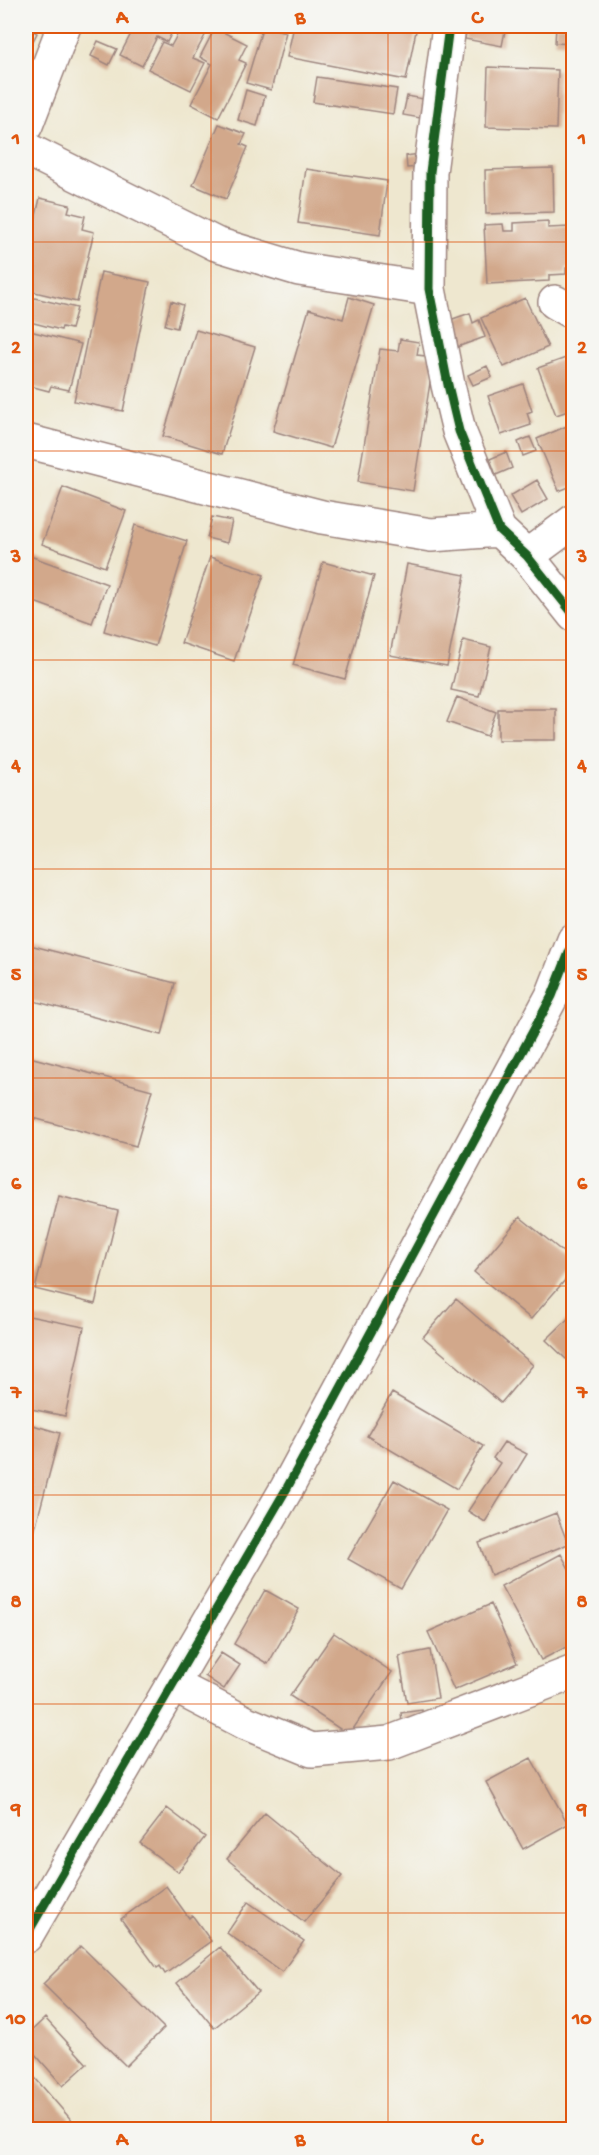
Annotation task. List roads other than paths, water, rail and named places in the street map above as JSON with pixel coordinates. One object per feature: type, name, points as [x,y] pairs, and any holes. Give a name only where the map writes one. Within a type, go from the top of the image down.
[{"type":"street","points":[[26,125],[64,26]]},
{"type":"street","points":[[449,26],[430,172],[429,290],[459,431],[499,530],[527,556],[573,615]]},
{"type":"street","points":[[26,149],[216,244],[299,269],[429,290]]},
{"type":"street","points":[[26,441],[322,517],[431,535],[499,530]]},
{"type":"street","points":[[527,556],[573,521]]},
{"type":"street","points":[[26,1936],[288,1488],[552,996],[573,940]]},
{"type":"street","points":[[173,1685],[246,1723],[312,1750],[389,1743],[573,1672]]}]
